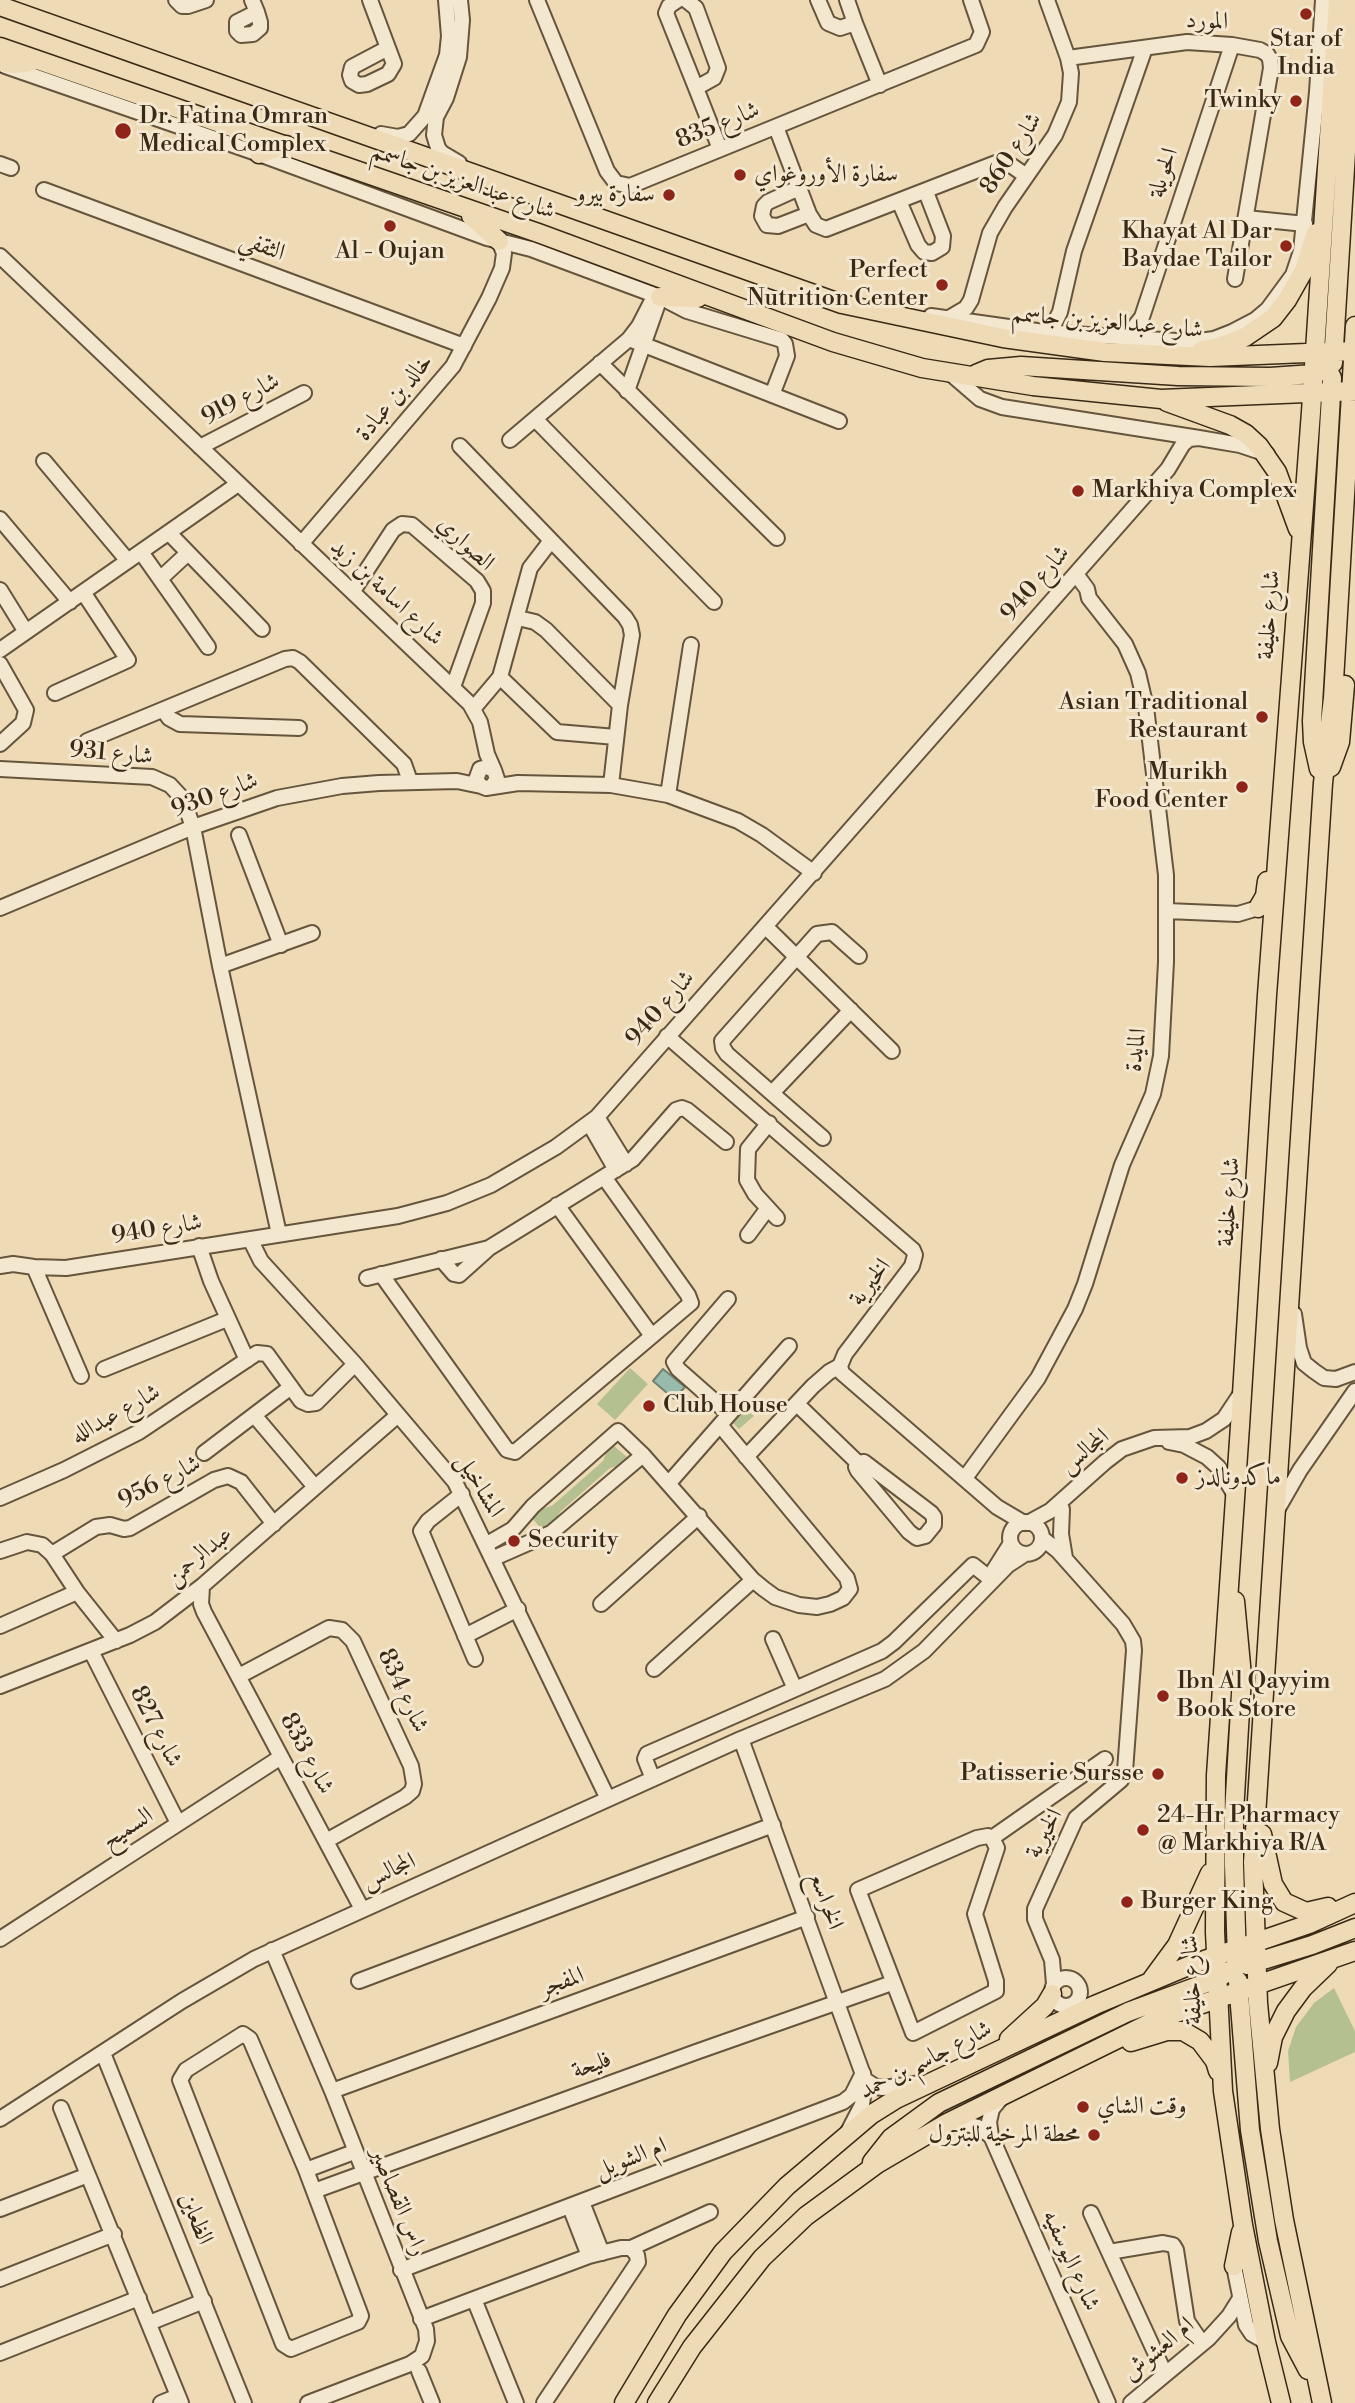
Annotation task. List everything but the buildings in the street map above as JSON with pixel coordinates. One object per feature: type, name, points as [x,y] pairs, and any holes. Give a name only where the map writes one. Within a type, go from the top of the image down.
[{"type":"main road","name":"شارع خليفة","points":[[1255,1942],[1253,1862],[1256,1801],[1291,1294],[1322,783],[1333,698],[1338,376],[1314,354],[1338,0]]},
{"type":"main road","points":[[970,376],[988,369],[1021,366],[1178,376],[1338,376],[1354,22],[1351,0]]},
{"type":"main road","name":"شارع عبدالعزيز بن جاسمم","points":[[0,6],[842,304],[1003,338],[1105,352],[1156,348],[1210,358],[1314,354]]},
{"type":"main road","name":"شارع عبدالعزيز بن جاسمم","points":[[0,47],[541,234],[712,299],[871,354],[951,374],[1033,386],[1161,399],[1312,394]]},
{"type":"main road","points":[[0,63],[22,64],[37,61]]},
{"type":"main road","points":[[259,154],[286,145]]},
{"type":"main road","points":[[460,207],[499,241]]},
{"type":"main road","points":[[1156,348],[1219,347],[1245,337],[1273,318],[1304,270],[1324,211]]},
{"type":"main road","points":[[657,296],[712,299]]},
{"type":"main road","name":"شارع خليفة","points":[[1281,2403],[1266,2343],[1243,2225],[1223,2091],[1216,1956],[1216,1775],[1281,795],[1312,394],[1338,376],[1354,351],[1355,326]]},
{"type":"main road","points":[[1161,399],[1230,425],[1246,434],[1267,454],[1277,472],[1300,535]]},
{"type":"main road","points":[[1322,783],[1337,756],[1343,726],[1355,537]]},
{"type":"main road","points":[[1258,908],[1265,896],[1281,795]]},
{"type":"main road","points":[[1230,1574],[1237,1609],[1241,1676],[1234,1813],[1240,1964],[1238,1990],[1250,2130],[1274,2275],[1290,2336],[1320,2395]]},
{"type":"main road","points":[[1256,1801],[1272,1884],[1284,1902],[1306,1912],[1355,1902]]},
{"type":"main road","points":[[1149,1982],[1177,1945],[1215,1859]]},
{"type":"main road","points":[[1218,1998],[1227,1979],[1255,1942],[1309,1924],[1355,1902]]},
{"type":"main road","points":[[862,2175],[891,2138],[939,2103],[1128,2012],[1217,1979],[1240,1964],[1312,1945],[1355,1928]]},
{"type":"main road","points":[[1265,2087],[1273,2037],[1286,2011],[1316,1974],[1346,1959],[1355,1951]]},
{"type":"main road","name":"شارع جاسم بن حمد","points":[[624,2403],[677,2315],[723,2252],[787,2186],[847,2133],[896,2099],[1149,1982],[1216,1956],[1240,1964]]},
{"type":"main road","points":[[657,2403],[692,2347],[762,2258],[806,2216],[912,2142],[1156,2020],[1256,1984],[1346,1959]]},
{"type":"main road","points":[[1240,1964],[1256,1984],[1265,2087],[1284,2220],[1320,2395]]},
{"type":"main road","points":[[994,2053],[1045,2006],[1058,1985]]},
{"type":"main road","points":[[1104,2046],[1122,2045],[1167,2031],[1191,2034],[1200,2041],[1215,2062],[1223,2091]]},
{"type":"main road","points":[[1234,2266],[1243,2225]]},
{"type":"street","points":[[176,0],[182,6],[206,0]]},
{"type":"street","points":[[370,0],[388,48]]},
{"type":"street","points":[[446,0],[449,28],[447,55],[434,135],[438,148],[445,156],[477,176]]},
{"type":"street","points":[[345,128],[356,127],[392,137],[409,134],[422,121],[440,96],[459,57],[462,20],[460,0]]},
{"type":"street","name":"شارع 835","points":[[537,0],[607,171],[616,183],[630,186],[976,45],[982,32],[971,0]]},
{"type":"street","points":[[678,0],[669,6],[666,13],[720,149]]},
{"type":"street","points":[[686,0],[696,8],[718,68],[715,78],[696,88]]},
{"type":"street","points":[[818,0],[826,20],[832,26],[840,28],[855,23]]},
{"type":"street","points":[[847,0],[880,85]]},
{"type":"street","name":"شارع 860","points":[[949,318],[965,308],[975,292],[990,233],[1063,118],[1071,86],[1068,58],[1047,0]]},
{"type":"street","points":[[1246,218],[1305,224],[1323,0]]},
{"type":"street","name":"المورد","points":[[1068,58],[1187,42],[1261,50],[1270,60],[1271,68],[1235,279]]},
{"type":"street","name":"الحويلة","points":[[1125,339],[1142,317],[1231,45]]},
{"type":"street","points":[[1044,332],[1054,324],[1060,312],[1074,251],[1145,48]]},
{"type":"street","name":"شارع عبدالعزيز بن جاسمم","points":[[0,63],[499,241],[531,250],[657,296],[687,311],[782,340],[787,356],[772,395]]},
{"type":"street","points":[[776,127],[809,214],[816,225],[826,229],[996,163],[1012,166],[1025,175]]},
{"type":"street","points":[[799,188],[768,202],[764,206],[762,216],[767,225],[778,226],[809,214]]},
{"type":"street","name":"الثقفي","points":[[44,190],[464,346]]},
{"type":"street","points":[[899,201],[920,249],[932,253],[942,247],[943,236],[926,192]]},
{"type":"street","name":"شارع عبدالعزيز بن جاسمم","points":[[897,316],[949,318],[1069,335],[1125,339],[1156,348],[1214,339],[1255,320],[1268,310],[1293,275],[1301,251],[1305,224]]},
{"type":"street","points":[[499,241],[504,253],[502,268]]},
{"type":"street","points":[[502,268],[514,257],[531,250]]},
{"type":"street","name":"شارع اسامة بن زيد","points":[[0,256],[474,709],[483,730],[487,776]]},
{"type":"street","name":"خالد بن عبادة","points":[[301,544],[453,366],[502,268]]},
{"type":"street","points":[[975,292],[979,309],[988,324]]},
{"type":"street","points":[[510,440],[629,339],[657,296]]},
{"type":"street","points":[[627,391],[645,345],[657,296]]},
{"type":"street","points":[[1060,312],[1069,335]]},
{"type":"street","points":[[1142,317],[1156,348]]},
{"type":"street","points":[[629,339],[839,421]]},
{"type":"street","points":[[600,363],[777,538]]},
{"type":"street","name":"شارع عبدالعزيز بن جاسمم","points":[[951,374],[969,391],[990,404],[1240,445],[1267,454]]},
{"type":"street","name":"شارع 919","points":[[200,447],[303,393]]},
{"type":"street","points":[[535,419],[714,602]]},
{"type":"street","points":[[1151,430],[1165,440],[1172,460]]},
{"type":"street","name":"شارع 940","points":[[0,1266],[13,1264],[34,1268],[66,1268],[385,1218],[447,1203],[491,1185],[556,1147],[593,1120],[814,873],[1168,469],[1183,443],[1199,438]]},
{"type":"street","points":[[460,446],[630,625],[632,635],[620,705],[611,785]]},
{"type":"street","points":[[44,461],[128,561]]},
{"type":"street","points":[[0,650],[238,484]]},
{"type":"street","points":[[0,519],[70,601]]},
{"type":"street","name":"الصواري","points":[[353,591],[393,530],[402,524],[412,525],[477,581],[483,591],[483,603],[453,687]]},
{"type":"street","points":[[169,533],[262,629]]},
{"type":"street","points":[[474,709],[500,677],[530,568],[550,542]]},
{"type":"street","points":[[141,552],[208,647]]},
{"type":"street","points":[[160,579],[188,554]]},
{"type":"street","name":"المايدة","points":[[965,1478],[1038,1378],[1064,1333],[1085,1284],[1122,1165],[1158,1077],[1163,1029],[1167,911],[1158,792],[1143,690],[1125,644],[1089,598],[1089,592],[1072,579]]},
{"type":"street","points":[[0,590],[26,632]]},
{"type":"street","points":[[55,693],[128,660],[83,592]]},
{"type":"street","points":[[518,618],[535,622],[546,629],[620,705]]},
{"type":"street","points":[[668,794],[691,645]]},
{"type":"street","points":[[87,741],[293,658],[404,764],[410,781]]},
{"type":"street","points":[[0,664],[26,710],[23,723],[0,744]]},
{"type":"street","points":[[500,677],[557,732],[616,737]]},
{"type":"street","points":[[164,711],[169,718],[180,724],[299,728]]},
{"type":"street","name":"شارع 931","points":[[0,769],[152,778],[170,785],[187,808],[279,1234]]},
{"type":"street","name":"شارع 930","points":[[0,908],[250,806],[309,791],[410,781],[457,781],[487,776],[518,783],[611,785],[668,794],[738,821],[814,873]]},
{"type":"street","points":[[239,835],[281,945]]},
{"type":"street","points":[[1167,911],[1238,914],[1258,908]]},
{"type":"street","points":[[765,928],[797,956],[892,1051]]},
{"type":"street","points":[[823,1138],[724,1051],[722,1041],[817,934],[832,932],[859,956]]},
{"type":"street","points":[[220,966],[312,933]]},
{"type":"street","points":[[772,1093],[852,1010]]},
{"type":"street","name":"الخيرية","points":[[667,1036],[910,1246],[915,1255],[912,1266],[845,1354],[840,1366]]},
{"type":"street","points":[[593,1120],[615,1170],[690,1300],[689,1306],[519,1450],[510,1452],[374,1276],[489,1248],[615,1170],[641,1152],[670,1115],[682,1108],[726,1142]]},
{"type":"street","points":[[748,1235],[773,1213],[755,1194],[747,1180],[748,1149],[769,1123]]},
{"type":"street","points":[[556,1205],[652,1336]]},
{"type":"street","name":"المشاخيل","points":[[250,1239],[261,1261],[355,1364],[447,1471],[462,1494],[608,1799]]},
{"type":"street","points":[[200,1246],[227,1319],[247,1360],[257,1353],[267,1354],[301,1401],[312,1404],[355,1364]]},
{"type":"street","points":[[34,1268],[81,1376]]},
{"type":"street","points":[[1291,1294],[1299,1348],[1304,1363],[1324,1378],[1336,1379],[1355,1372]]},
{"type":"street","points":[[490,1551],[533,1506],[615,1432],[620,1431],[699,1516],[753,1580],[775,1597],[799,1605],[817,1607],[843,1598],[850,1589],[847,1578],[746,1457],[724,1420],[674,1362],[728,1300]]},
{"type":"street","points":[[104,1369],[227,1319]]},
{"type":"street","points":[[669,1483],[789,1346]]},
{"type":"street","name":"شارع عبدالله","points":[[0,1498],[64,1470],[139,1432],[247,1360]]},
{"type":"street","points":[[746,1457],[821,1378],[840,1366],[845,1378],[997,1507],[1026,1523],[1034,1524],[1042,1536],[1039,1548],[1028,1554]]},
{"type":"street","points":[[204,1453],[291,1387]]},
{"type":"street","name":"المجالس","points":[[1026,1523],[1050,1511],[1122,1449],[1154,1438],[1190,1437],[1206,1431],[1224,1419],[1243,1391]]},
{"type":"street","points":[[1274,1518],[1300,1470],[1355,1391]]},
{"type":"street","points":[[797,1404],[858,1463]]},
{"type":"street","points":[[254,1415],[315,1487]]},
{"type":"street","name":"عبدالرحمن","points":[[0,1686],[141,1630],[181,1603],[398,1415]]},
{"type":"street","name":"المجالس","points":[[1042,1536],[1050,1521],[1116,1460],[1145,1445],[1162,1442],[1184,1445],[1208,1457],[1218,1467],[1235,1495]]},
{"type":"street","points":[[490,1551],[542,1537],[558,1527],[643,1455]]},
{"type":"street","points":[[864,1462],[931,1513],[934,1525],[925,1536],[917,1538],[909,1532],[858,1471],[858,1463],[864,1462]]},
{"type":"street","name":"شارع 956","points":[[52,1554],[96,1527],[110,1525],[130,1528],[214,1480],[228,1476],[240,1482],[274,1524]]},
{"type":"street","points":[[462,1494],[428,1521],[421,1531],[475,1658]]},
{"type":"street","points":[[997,1507],[1017,1551],[1065,1559],[1061,1534],[1062,1509]]},
{"type":"street","points":[[601,1604],[699,1516]]},
{"type":"street","points":[[523,1518],[530,1532],[542,1537]]},
{"type":"street","points":[[1011,1539],[1016,1527],[1026,1523]]},
{"type":"street","name":"الخيرية","points":[[1042,1536],[1123,1624],[1133,1641],[1134,1650],[1125,1771],[1121,1780],[1076,1818],[1038,1900],[1035,1919],[1052,1960],[1058,1985]]},
{"type":"street","name":"المجالس","points":[[0,2119],[211,1982],[272,1950],[818,1705],[824,1699],[882,1673],[904,1659],[932,1634],[988,1577],[998,1566],[1011,1539]]},
{"type":"street","points":[[0,1551],[33,1542],[42,1545],[52,1554],[77,1592],[116,1641]]},
{"type":"street","name":"المجالس","points":[[818,1705],[822,1706],[873,1684],[908,1664],[1008,1565],[1028,1554]]},
{"type":"street","points":[[653,1779],[645,1759],[647,1754],[889,1647],[971,1566],[976,1566],[988,1577]]},
{"type":"street","points":[[654,1668],[753,1580]]},
{"type":"street","name":"شارع 833","points":[[202,1586],[201,1604],[208,1620],[362,1909]]},
{"type":"street","points":[[0,1626],[77,1592]]},
{"type":"street","name":"شارع 833","points":[[181,1603],[195,1609],[208,1620]]},
{"type":"street","points":[[465,1636],[518,1609]]},
{"type":"street","name":"شارع 834","points":[[239,1676],[329,1628],[342,1630],[353,1641],[411,1766],[414,1784],[412,1791],[405,1797],[326,1841]]},
{"type":"street","points":[[773,1639],[795,1689]]},
{"type":"street","name":"شارع 827","points":[[91,1651],[178,1823]]},
{"type":"street","name":"الخراسع","points":[[741,1739],[864,2076]]},
{"type":"street","name":"السميح","points":[[0,1939],[281,1757]]},
{"type":"street","points":[[992,1838],[1105,1759]]},
{"type":"street","points":[[359,1981],[773,1825]]},
{"type":"street","points":[[977,1838],[992,1838],[997,1848],[975,1913],[996,1980],[996,1990],[913,2034],[858,1890],[977,1838]]},
{"type":"street","name":"المفجر","points":[[332,2091],[807,1917]]},
{"type":"street","name":"راس القصاصير","points":[[272,1950],[332,2091],[421,2319],[427,2341],[422,2356],[410,2364],[311,2402]]},
{"type":"street","name":"فليحة","points":[[314,2191],[892,1983]]},
{"type":"street","points":[[240,2035],[247,2035],[314,2191],[361,2316],[353,2324],[288,2349],[283,2344],[181,2084],[182,2073],[240,2035]]},
{"type":"street","name":"الظعاين","points":[[103,2053],[244,2403]]},
{"type":"street","points":[[864,2076],[876,2087],[883,2088],[935,2081]]},
{"type":"street","points":[[847,2133],[862,2105],[864,2076]]},
{"type":"street","name":"ام الشويل","points":[[401,2270],[843,2102],[852,2095],[864,2076]]},
{"type":"street","points":[[991,2136],[989,2122],[992,2109],[1005,2094]]},
{"type":"street","points":[[61,2108],[180,2399],[161,2403]]},
{"type":"street","points":[[947,2123],[978,2127],[991,2136]]},
{"type":"street","name":"شارع اليوسفيه","points":[[991,2136],[1108,2403]]},
{"type":"street","points":[[306,2170],[354,2152]]},
{"type":"street","points":[[0,2209],[88,2175]]},
{"type":"street","points":[[576,2204],[595,2255]]},
{"type":"street","points":[[421,2319],[595,2255],[631,2248],[710,2212]]},
{"type":"street","points":[[1091,2213],[1165,2374]]},
{"type":"street","points":[[0,2279],[114,2234]]},
{"type":"street","points":[[1109,2252],[1163,2243],[1173,2245],[1177,2255],[1187,2321],[1202,2343]]},
{"type":"street","points":[[544,2403],[638,2262],[637,2255],[631,2248]]},
{"type":"street","points":[[1234,2266],[1239,2300],[1248,2329],[1266,2343]]},
{"type":"street","points":[[0,2353],[139,2298]]},
{"type":"street","points":[[474,2299],[516,2403]]},
{"type":"street","name":"ام العشوش","points":[[1130,2403],[1216,2331],[1239,2300]]},
{"type":"street","points":[[151,2328],[205,2305]]},
{"type":"street","name":"ام العشوش","points":[[1216,2331],[1232,2326],[1248,2329]]},
{"type":"street","points":[[419,2371],[432,2403]]},
{"type":"green space","points":[[630,1368],[648,1384],[615,1420],[597,1404]]},
{"type":"green space","points":[[742,1406],[754,1416],[739,1429],[731,1421]]},
{"type":"green space","points":[[614,1446],[627,1457],[626,1460],[610,1468],[560,1512],[554,1523],[542,1530],[533,1519],[534,1515],[553,1505],[603,1461],[606,1453]]},
{"type":"green space","points":[[1334,1988],[1355,2031],[1355,2052],[1290,2082],[1288,2051],[1296,2027],[1314,2003]]},
{"type":"shaded area","points":[[663,1369],[685,1387],[674,1399],[653,1381]]},
{"type":"place","name":"Star of India","points":[[1306,14]]},
{"type":"place","name":"Twinky","points":[[1296,101]]},
{"type":"place","name":"Dr. Fatina Omran Medical Complex","points":[[123,131]]},
{"type":"place","name":"سفارة الأوروغواي","points":[[740,175]]},
{"type":"place","name":"سفارة بيرو","points":[[669,195]]},
{"type":"place","name":"Al - Oujan","points":[[390,226]]},
{"type":"place","name":"Khayat Al Dar Baydae Tailor","points":[[1286,246]]},
{"type":"place","name":"Perfect Nutrition Center","points":[[942,285]]},
{"type":"place","name":"Markhiya Complex","points":[[1078,491]]},
{"type":"place","name":"Asian Traditional Restaurant","points":[[1262,717]]},
{"type":"place","name":"Murikh Food Center","points":[[1242,787]]},
{"type":"place","name":"Club House","points":[[649,1406]]},
{"type":"place","name":"ماكدونالدز","points":[[1182,1478]]},
{"type":"place","name":"Security","points":[[514,1541]]},
{"type":"place","name":"Ibn Al Qayyim Book Store","points":[[1163,1696]]},
{"type":"place","name":"Patisserie Sursse","points":[[1158,1774]]},
{"type":"place","name":"24-Hr Pharmacy @ Markhiya R/A","points":[[1143,1830]]},
{"type":"place","name":"Burger King","points":[[1127,1902]]},
{"type":"place","name":"وقت الشاي","points":[[1083,2107]]},
{"type":"place","name":"محطة المرخية للبترول","points":[[1094,2135]]}]
